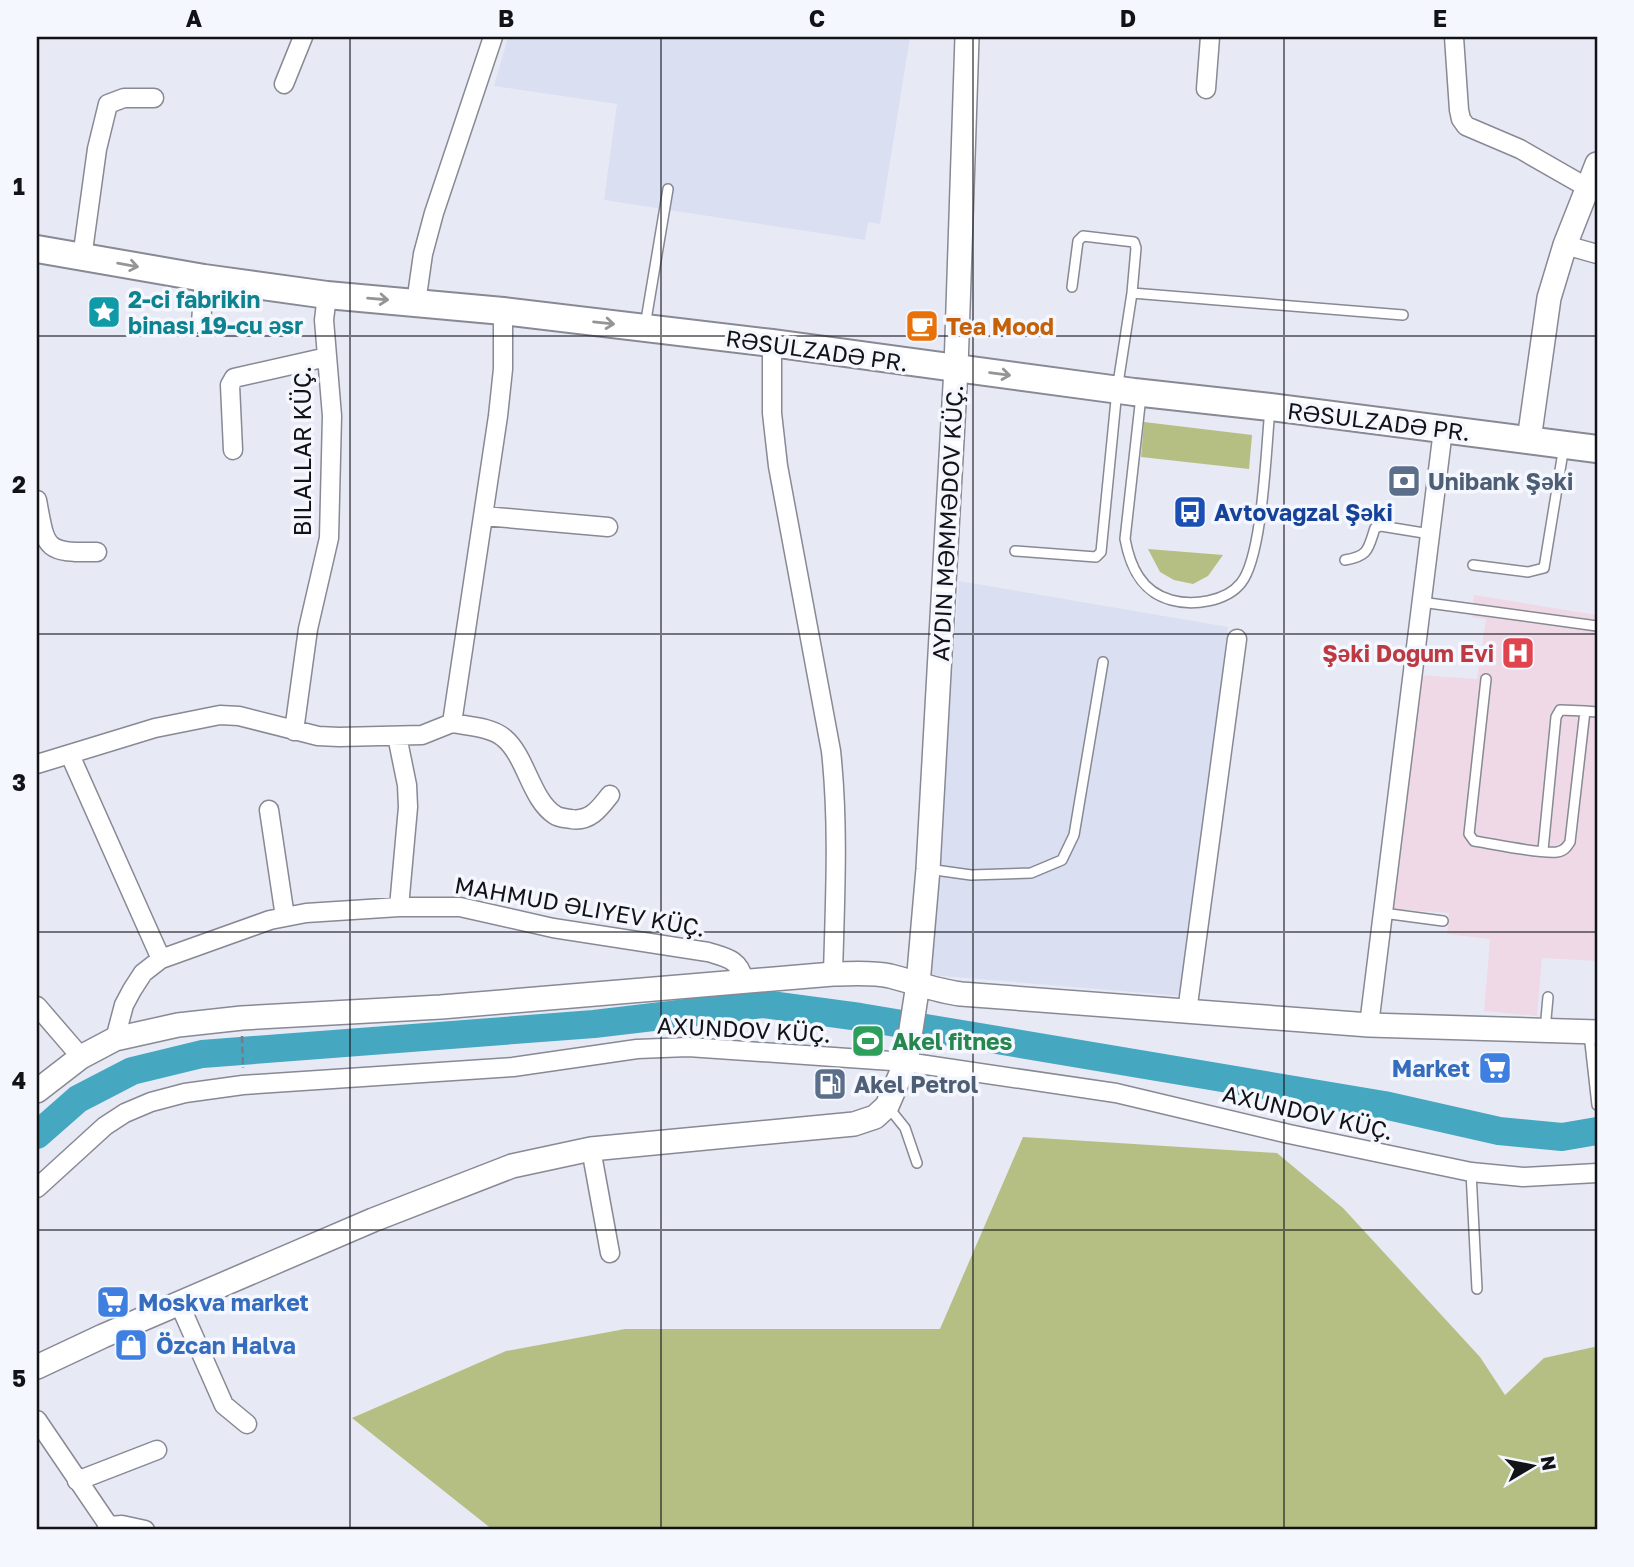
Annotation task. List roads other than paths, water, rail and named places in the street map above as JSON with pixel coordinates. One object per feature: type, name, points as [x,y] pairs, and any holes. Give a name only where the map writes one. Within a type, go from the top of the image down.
[{"type":"main road","name":"RƏSULZADƏ PR.","points":[[37,249],[204,278],[327,295],[772,343],[1129,391],[1597,449]]},
{"type":"street","points":[[284,84],[303,37]]},
{"type":"street","points":[[416,303],[423,254],[434,213],[493,37]]},
{"type":"street","points":[[37,1367],[179,1303],[475,1179],[549,1157],[591,1149],[854,1124],[875,1117],[887,1106],[907,1054],[918,984],[928,869],[956,368],[967,37]]},
{"type":"street","points":[[1206,89],[1210,37]]},
{"type":"street","points":[[1454,37],[1459,110],[1466,126],[1520,149],[1588,188]]},
{"type":"street","points":[[82,258],[97,149],[108,104],[124,98],[154,98]]},
{"type":"street","points":[[1529,440],[1549,298],[1564,245],[1597,164]]},
{"type":"street","points":[[1564,245],[1597,254]]},
{"type":"street","points":[[201,324],[204,278]]},
{"type":"street","name":"BILALLAR KÜÇ.","points":[[294,731],[308,629],[329,538],[332,416],[324,320],[327,295]]},
{"type":"street","points":[[452,723],[498,416],[503,369],[503,312]]},
{"type":"street","points":[[772,343],[772,413],[778,466],[835,782],[837,811],[833,974]]},
{"type":"street","points":[[233,450],[230,385],[234,377],[327,357]]},
{"type":"street","points":[[1369,1025],[1443,430]]},
{"type":"street","points":[[37,500],[44,538],[52,547],[64,552],[97,552]]},
{"type":"street","points":[[484,516],[608,527]]},
{"type":"street","points":[[1186,1012],[1237,639]]},
{"type":"street","points":[[37,764],[155,728],[220,715],[257,720],[294,731],[329,737],[422,735],[452,723],[504,737],[516,753],[544,804],[556,816],[576,820],[589,817],[610,795]]},
{"type":"street","points":[[397,736],[407,785],[408,807],[400,907]]},
{"type":"street","points":[[70,755],[161,959]]},
{"type":"street","points":[[269,810],[285,917]]},
{"type":"street","name":"MAHMUD ƏLIYEV KÜÇ.","points":[[115,1039],[124,1005],[132,990],[143,973],[161,959],[285,917],[306,913],[400,907],[460,907],[553,928],[708,952],[730,958],[741,969],[744,980]]},
{"type":"street","points":[[37,1091],[81,1057],[115,1039],[177,1025],[242,1018],[441,1007],[833,974],[873,973],[961,994],[1186,1012],[1369,1025],[1593,1032]]},
{"type":"street","points":[[37,1006],[81,1057]]},
{"type":"street","name":"AXUNDOV KÜÇ.","points":[[37,1188],[105,1126],[125,1113],[185,1093],[243,1085],[513,1067],[637,1049],[688,1047],[907,1054],[1116,1093],[1289,1134],[1471,1172],[1523,1177],[1597,1174]]},
{"type":"street","points":[[591,1149],[610,1253]]},
{"type":"street","points":[[179,1303],[220,1399],[247,1424]]},
{"type":"street","points":[[37,1420],[107,1528],[122,1525],[145,1530]]},
{"type":"street","points":[[77,1481],[157,1450]]},
{"type":"lane","points":[[645,328],[668,189]]},
{"type":"lane","points":[[1072,287],[1078,241],[1083,236],[1135,242],[1125,539],[1137,577],[1150,589],[1169,600],[1190,603],[1224,596],[1240,584],[1252,564],[1256,541],[1270,407]]},
{"type":"lane","points":[[1132,293],[1403,315]]},
{"type":"lane","points":[[1015,551],[1097,557],[1101,552],[1129,391]]},
{"type":"lane","points":[[1474,565],[1528,572],[1544,568],[1564,445]]},
{"type":"lane","points":[[1345,560],[1360,557],[1367,552],[1376,528],[1381,526],[1430,534]]},
{"type":"lane","points":[[1421,602],[1597,626]]},
{"type":"lane","points":[[928,869],[971,875],[1031,873],[1062,860],[1074,835],[1103,662]]},
{"type":"lane","points":[[1486,679],[1469,834],[1474,841],[1558,852],[1565,849],[1570,842],[1585,711]]},
{"type":"lane","points":[[1543,850],[1556,716],[1560,710],[1566,709],[1597,712]]},
{"type":"lane","points":[[1383,913],[1443,921]]},
{"type":"lane","points":[[1545,1032],[1548,997]]},
{"type":"lane","points":[[1593,1032],[1597,1105]]},
{"type":"lane","points":[[887,1106],[905,1128],[917,1163]]},
{"type":"lane","points":[[1471,1172],[1476,1289]]},
{"type":"waterway","points":[[37,1135],[78,1099],[132,1071],[202,1054],[594,1024],[763,1004],[860,1017],[1384,1105],[1499,1131],[1562,1137],[1597,1131]]},
{"type":"place","name":"2-ci fabrikin binası 19-cu əsr","points":[[104,312]]},
{"type":"place","name":"Tea Mood","points":[[922,326]]},
{"type":"place","name":"Unibank Şəki","points":[[1404,481]]},
{"type":"place","name":"Avtovağzal Şəki","points":[[1190,512]]},
{"type":"place","name":"Şəki Doğum Evi","points":[[1518,653]]},
{"type":"place","name":"Akel fitnes","points":[[868,1041]]},
{"type":"place","name":"Market","points":[[1495,1068]]},
{"type":"place","name":"Akel Petrol","points":[[830,1084]]},
{"type":"place","name":"Moskva market","points":[[113,1302]]},
{"type":"place","name":"Özcan Halva","points":[[131,1345]]}]
